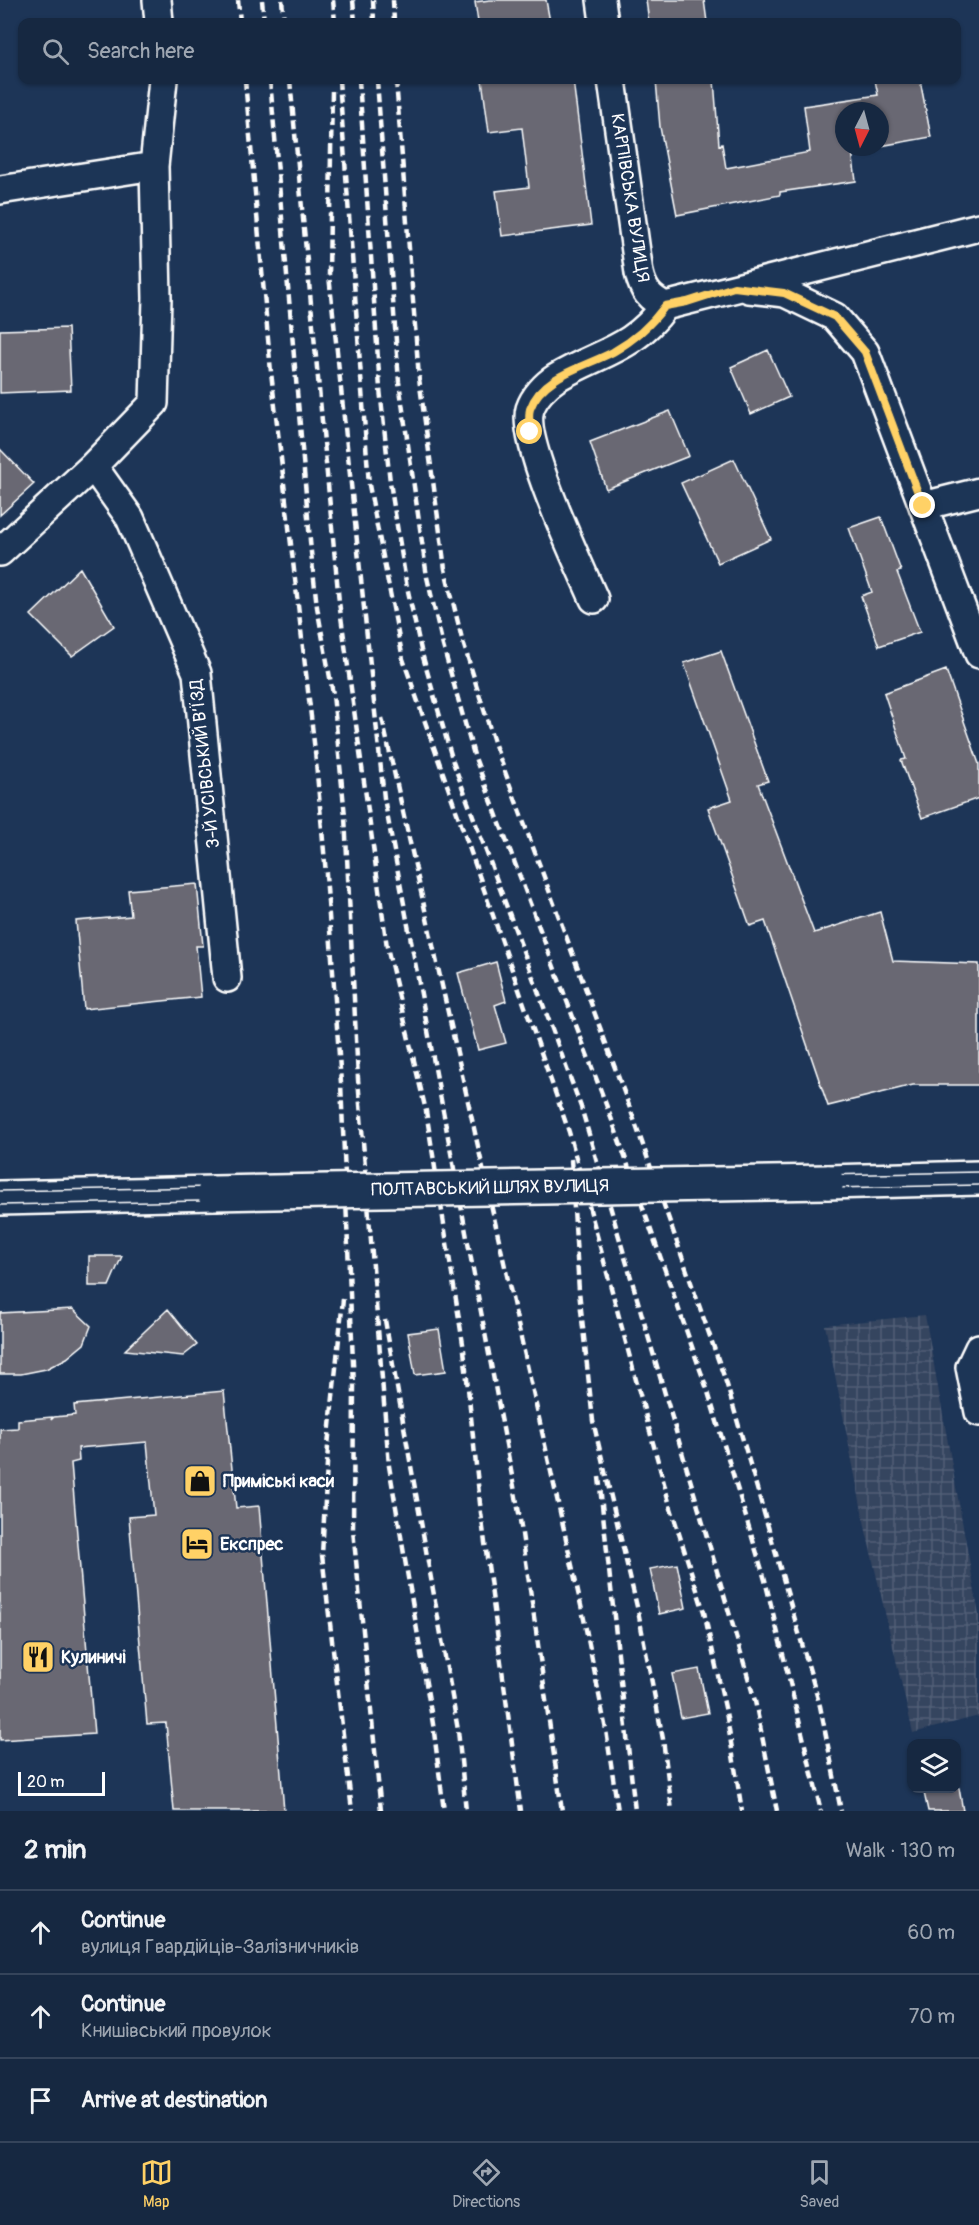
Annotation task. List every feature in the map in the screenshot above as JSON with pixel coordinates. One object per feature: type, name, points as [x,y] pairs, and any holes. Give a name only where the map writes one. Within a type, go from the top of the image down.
[{"type":"main road","name":"ПОЛТАВСЬКИЙ ШЛЯХ ВУЛИЦЯ","points":[[0,1198],[979,1178]]},
{"type":"street","points":[[157,0],[159,18]]},
{"type":"street","points":[[601,0],[603,18]]},
{"type":"street","points":[[0,552],[93,466],[154,403],[156,318],[153,166],[163,84]]},
{"type":"street","name":"КАРПІВСЬКА ВУЛИЦЯ","points":[[613,84],[639,273],[643,289],[652,299],[665,306]]},
{"type":"street","points":[[0,190],[153,166]]},
{"type":"street","points":[[594,599],[543,480],[530,432],[529,410],[539,393],[556,379],[630,341],[650,326],[665,306],[979,227]]},
{"type":"street","points":[[734,287],[784,293],[835,317],[865,352],[979,654]]},
{"type":"street","name":"3-Й УСІВСЬКИЙ В’ЇЗД","points":[[93,466],[130,518],[197,673],[227,978]]},
{"type":"street","points":[[923,506],[979,492]]},
{"type":"street","points":[[979,1348],[970,1367],[979,1412]]},
{"type":"shaded area","points":[[925,1315],[979,1615],[979,1716],[913,1733],[866,1531],[825,1325]]},
{"type":"building","points":[[546,0],[549,18],[477,18],[475,2]]},
{"type":"building","points":[[646,0],[704,0],[706,18],[648,18]]},
{"type":"building","points":[[483,84],[573,84],[591,225],[502,236],[496,191],[529,187],[522,128],[489,132]]},
{"type":"building","points":[[656,84],[714,84],[719,145],[722,144],[726,168],[810,152],[804,106],[878,95],[876,84],[921,84],[931,137],[889,144],[889,102],[835,102],[835,156],[853,156],[856,181],[780,192],[780,195],[677,215],[660,127]]},
{"type":"building","points":[[68,328],[71,390],[0,393],[0,330]]},
{"type":"building","points":[[768,350],[789,397],[751,414],[731,367]]},
{"type":"building","points":[[670,411],[689,456],[606,489],[590,442]]},
{"type":"building","points":[[0,449],[34,484],[0,515]]},
{"type":"building","points":[[734,459],[771,539],[718,563],[681,483]]},
{"type":"building","points":[[881,517],[901,571],[897,572],[920,632],[879,646],[861,596],[872,592],[849,528]]},
{"type":"building","points":[[80,568],[114,626],[72,656],[31,615]]},
{"type":"building","points":[[721,651],[768,781],[758,784],[814,933],[880,912],[893,961],[979,964],[979,1085],[913,1085],[828,1106],[765,921],[750,926],[708,808],[732,800],[684,663]]},
{"type":"building","points":[[946,670],[979,764],[979,798],[922,818],[901,760],[906,759],[884,693]]},
{"type":"building","points":[[197,884],[203,946],[196,946],[201,997],[84,1009],[76,921],[131,916],[128,890]]},
{"type":"building","points":[[496,962],[506,1001],[495,1005],[506,1043],[478,1050],[458,973]]},
{"type":"building","points":[[89,1256],[122,1256],[109,1286],[89,1286]]},
{"type":"building","points":[[73,1309],[91,1326],[84,1344],[67,1358],[46,1369],[21,1374],[0,1374],[0,1313]]},
{"type":"building","points":[[168,1309],[197,1345],[183,1356],[125,1350]]},
{"type":"building","points":[[439,1329],[446,1371],[415,1375],[408,1333]]},
{"type":"building","points":[[224,1391],[236,1508],[259,1506],[284,1811],[174,1811],[166,1723],[147,1724],[129,1517],[154,1515],[147,1442],[78,1448],[79,1461],[71,1463],[94,1734],[0,1740],[0,1429],[18,1428],[18,1420],[52,1417],[51,1420],[54,1417],[75,1415],[74,1405]]},
{"type":"building","points":[[677,1564],[686,1608],[659,1614],[650,1569]]},
{"type":"building","points":[[699,1669],[708,1713],[681,1718],[672,1674]]},
{"type":"building","points":[[924,1793],[960,1793],[963,1811],[928,1811]]},
{"type":"tram line","points":[[0,1191],[979,1172]]},
{"type":"tram line","points":[[0,1205],[979,1185]]},
{"type":"railway","points":[[238,0],[240,18]]},
{"type":"railway","points":[[262,0],[264,18]]},
{"type":"railway","points":[[282,0],[284,18]]},
{"type":"railway","points":[[333,0],[335,18]]},
{"type":"railway","points":[[353,0],[355,18]]},
{"type":"railway","points":[[373,0],[374,18]]},
{"type":"railway","points":[[393,0],[394,18]]},
{"type":"railway","points":[[245,84],[271,372],[315,751],[326,874],[341,1083],[354,1386],[353,1530],[381,1811]]},
{"type":"railway","points":[[270,84],[311,552],[317,607],[333,694],[345,816],[358,1079],[389,1466],[433,1724],[444,1811]]},
{"type":"railway","points":[[290,84],[339,602],[387,947],[426,1111],[464,1350],[481,1513],[521,1811]]},
{"type":"railway","points":[[339,84],[369,485],[403,659],[569,1132],[669,1502],[704,1612],[726,1712],[742,1811]]},
{"type":"railway","points":[[359,84],[380,389],[390,482],[406,582],[421,650],[453,762],[581,1107],[755,1701],[777,1811]]},
{"type":"railway","points":[[377,84],[399,382],[427,577],[443,646],[474,755],[613,1123],[708,1392],[765,1580],[821,1811]]},
{"type":"railway","points":[[396,84],[419,378],[445,569],[462,639],[495,745],[631,1111],[727,1385],[820,1706],[841,1811]]},
{"type":"railway","points":[[332,91],[329,275],[384,798],[519,1513],[562,1811]]},
{"type":"railway","points":[[382,718],[584,1619],[606,1730],[618,1811]]},
{"type":"railway","points":[[571,1159],[579,1291],[593,1421],[638,1611],[663,1739],[672,1811]]},
{"type":"railway","points":[[343,1299],[328,1446],[322,1555],[352,1811]]},
{"type":"railway","points":[[385,1320],[458,1730],[466,1811]]},
{"type":"railway","points":[[599,1477],[635,1811]]},
{"type":"place","name":"Приміські каси","points":[[200,1481]]},
{"type":"place","name":"Експрес","points":[[197,1544]]},
{"type":"place","name":"Кулиничі","points":[[38,1657]]},
{"type":"route","points":[[530,432],[529,410],[539,393],[556,379],[613,352],[630,341],[650,326],[665,306],[687,302],[734,287],[784,293],[835,317],[865,352],[923,506]]}]
